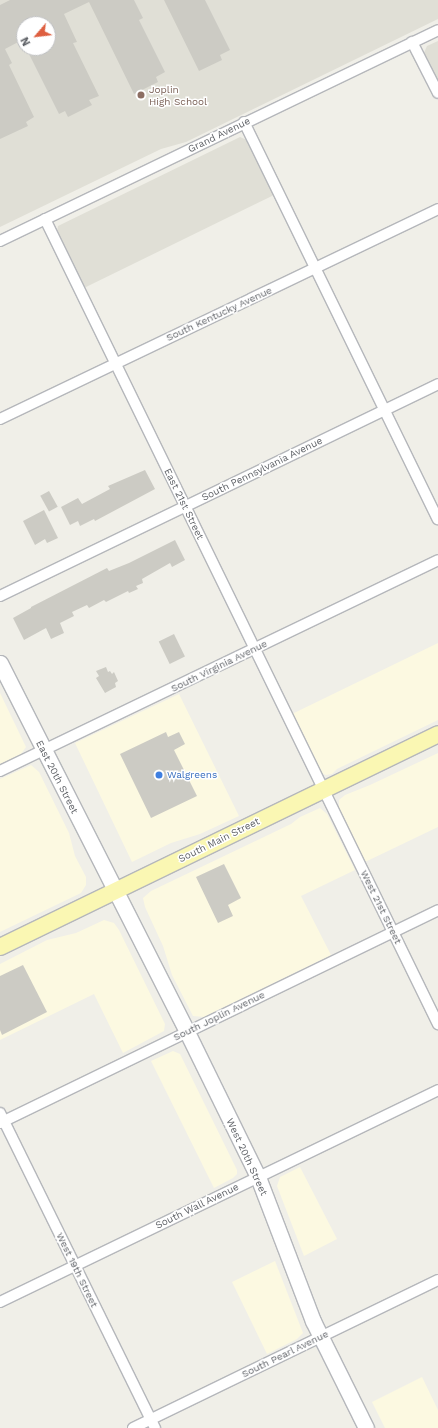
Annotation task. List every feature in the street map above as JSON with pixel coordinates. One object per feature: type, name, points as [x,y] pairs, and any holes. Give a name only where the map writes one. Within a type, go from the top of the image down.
[{"type":"main road","name":"East 20th Street","points":[[0,663],[114,891]]},
{"type":"main road","name":"South Main Street","points":[[0,947],[438,734]]},
{"type":"main road","name":"West 20th Street","points":[[114,891],[187,1032],[258,1177],[320,1337],[366,1428]]},
{"type":"street","name":"Grand Avenue","points":[[0,241],[244,122],[438,30]]},
{"type":"street","points":[[412,42],[438,93]]},
{"type":"street","points":[[244,122],[438,519]]},
{"type":"street","name":"South Kentucky Avenue","points":[[0,419],[115,362],[438,209]]},
{"type":"street","name":"East 21st Street","points":[[45,219],[323,790]]},
{"type":"street","name":"South Pennsylvania Avenue","points":[[0,596],[438,384]]},
{"type":"street","name":"South Virginia Avenue","points":[[0,771],[438,560]]},
{"type":"street","name":"West 21st Street","points":[[323,790],[438,1024]]},
{"type":"street","name":"South Joplin Avenue","points":[[1,1119],[187,1032],[438,910]]},
{"type":"street","name":"South Wall Avenue","points":[[0,1302],[438,1090]]},
{"type":"street","name":"West 19th Street","points":[[1,1119],[153,1424]]},
{"type":"street","name":"South Pearl Avenue","points":[[133,1428],[153,1424],[320,1337],[438,1280]]},
{"type":"shaded area","name":"Joplin High School","points":[[0,0],[438,0],[438,19],[186,142],[161,149],[0,227]]},
{"type":"shaded area","points":[[438,41],[438,86],[423,55],[427,46]]},
{"type":"shaded area","points":[[240,137],[247,140],[274,195],[84,288],[57,232],[58,226]]},
{"type":"shaded area","points":[[438,643],[438,720],[337,769],[332,774],[326,775],[321,773],[292,714]]},
{"type":"shaded area","points":[[0,693],[26,747],[21,754],[0,764]]},
{"type":"shaded area","points":[[179,694],[239,816],[200,834],[171,843],[132,862],[75,743]]},
{"type":"shaded area","points":[[438,753],[438,827],[365,862],[339,808],[339,800],[345,795]]},
{"type":"shaded area","points":[[31,765],[39,772],[69,833],[75,856],[86,877],[86,885],[81,893],[0,932],[0,779]]},
{"type":"shaded area","points":[[320,808],[327,814],[355,870],[301,896],[331,955],[204,1017],[193,1016],[172,975],[163,946],[145,907],[143,898],[151,891],[291,824],[300,817]]},
{"type":"shaded area","points":[[104,920],[114,923],[119,930],[165,1024],[164,1031],[123,1053],[94,994],[0,1040],[0,964],[47,940],[76,933]]},
{"type":"shaded area","points":[[173,1051],[180,1054],[237,1170],[237,1174],[233,1178],[214,1188],[151,1061]]},
{"type":"shaded area","points":[[300,1167],[337,1239],[304,1256],[277,1186],[280,1177]]},
{"type":"shaded area","points":[[275,1261],[303,1333],[297,1339],[267,1354],[232,1282]]},
{"type":"shaded area","points":[[422,1377],[438,1410],[438,1428],[385,1428],[372,1402]]},
{"type":"building","name":"Joplin High School","points":[[10,0],[134,0],[143,18],[139,20],[165,72],[156,77],[158,82],[134,94],[89,2],[64,14],[77,42],[73,43],[99,96],[89,100],[92,105],[68,117],[65,111],[59,114],[30,56],[56,56],[56,16],[16,16],[16,43],[5,49],[12,63],[9,65],[34,117],[26,122],[28,126],[0,139],[0,5]]},
{"type":"building","name":"Joplin High School","points":[[164,0],[205,0],[230,50],[220,55],[222,60],[199,71]]},
{"type":"building","points":[[145,470],[155,489],[95,521],[94,519],[80,526],[78,521],[70,525],[61,507],[78,498],[82,504],[110,489],[108,486]]},
{"type":"building","points":[[49,491],[58,507],[49,512],[40,496]]},
{"type":"building","points":[[44,510],[58,538],[47,543],[45,539],[35,545],[23,521]]},
{"type":"building","points":[[175,540],[185,560],[172,567],[170,563],[142,579],[143,583],[136,586],[138,589],[129,593],[128,591],[106,602],[104,600],[89,608],[87,605],[72,612],[74,616],[60,623],[64,633],[51,639],[46,628],[24,640],[13,618],[31,607],[107,568],[109,571],[129,563]]},
{"type":"building","points":[[174,634],[185,656],[170,664],[159,641]]},
{"type":"building","points":[[106,667],[108,672],[110,671],[112,674],[114,672],[118,681],[115,683],[116,687],[105,693],[96,678],[99,676],[96,671]]},
{"type":"building","name":"Walgreens","points":[[166,732],[168,737],[179,732],[185,744],[174,750],[197,796],[151,818],[120,754]]},
{"type":"building","points":[[224,864],[241,898],[228,905],[233,916],[218,923],[196,877]]},
{"type":"building","points":[[23,965],[47,1012],[2,1035],[0,1030],[0,976]]},
{"type":"place","name":"Joplin High School","points":[[141,95]]},
{"type":"place","name":"Walgreens","points":[[159,775]]}]
